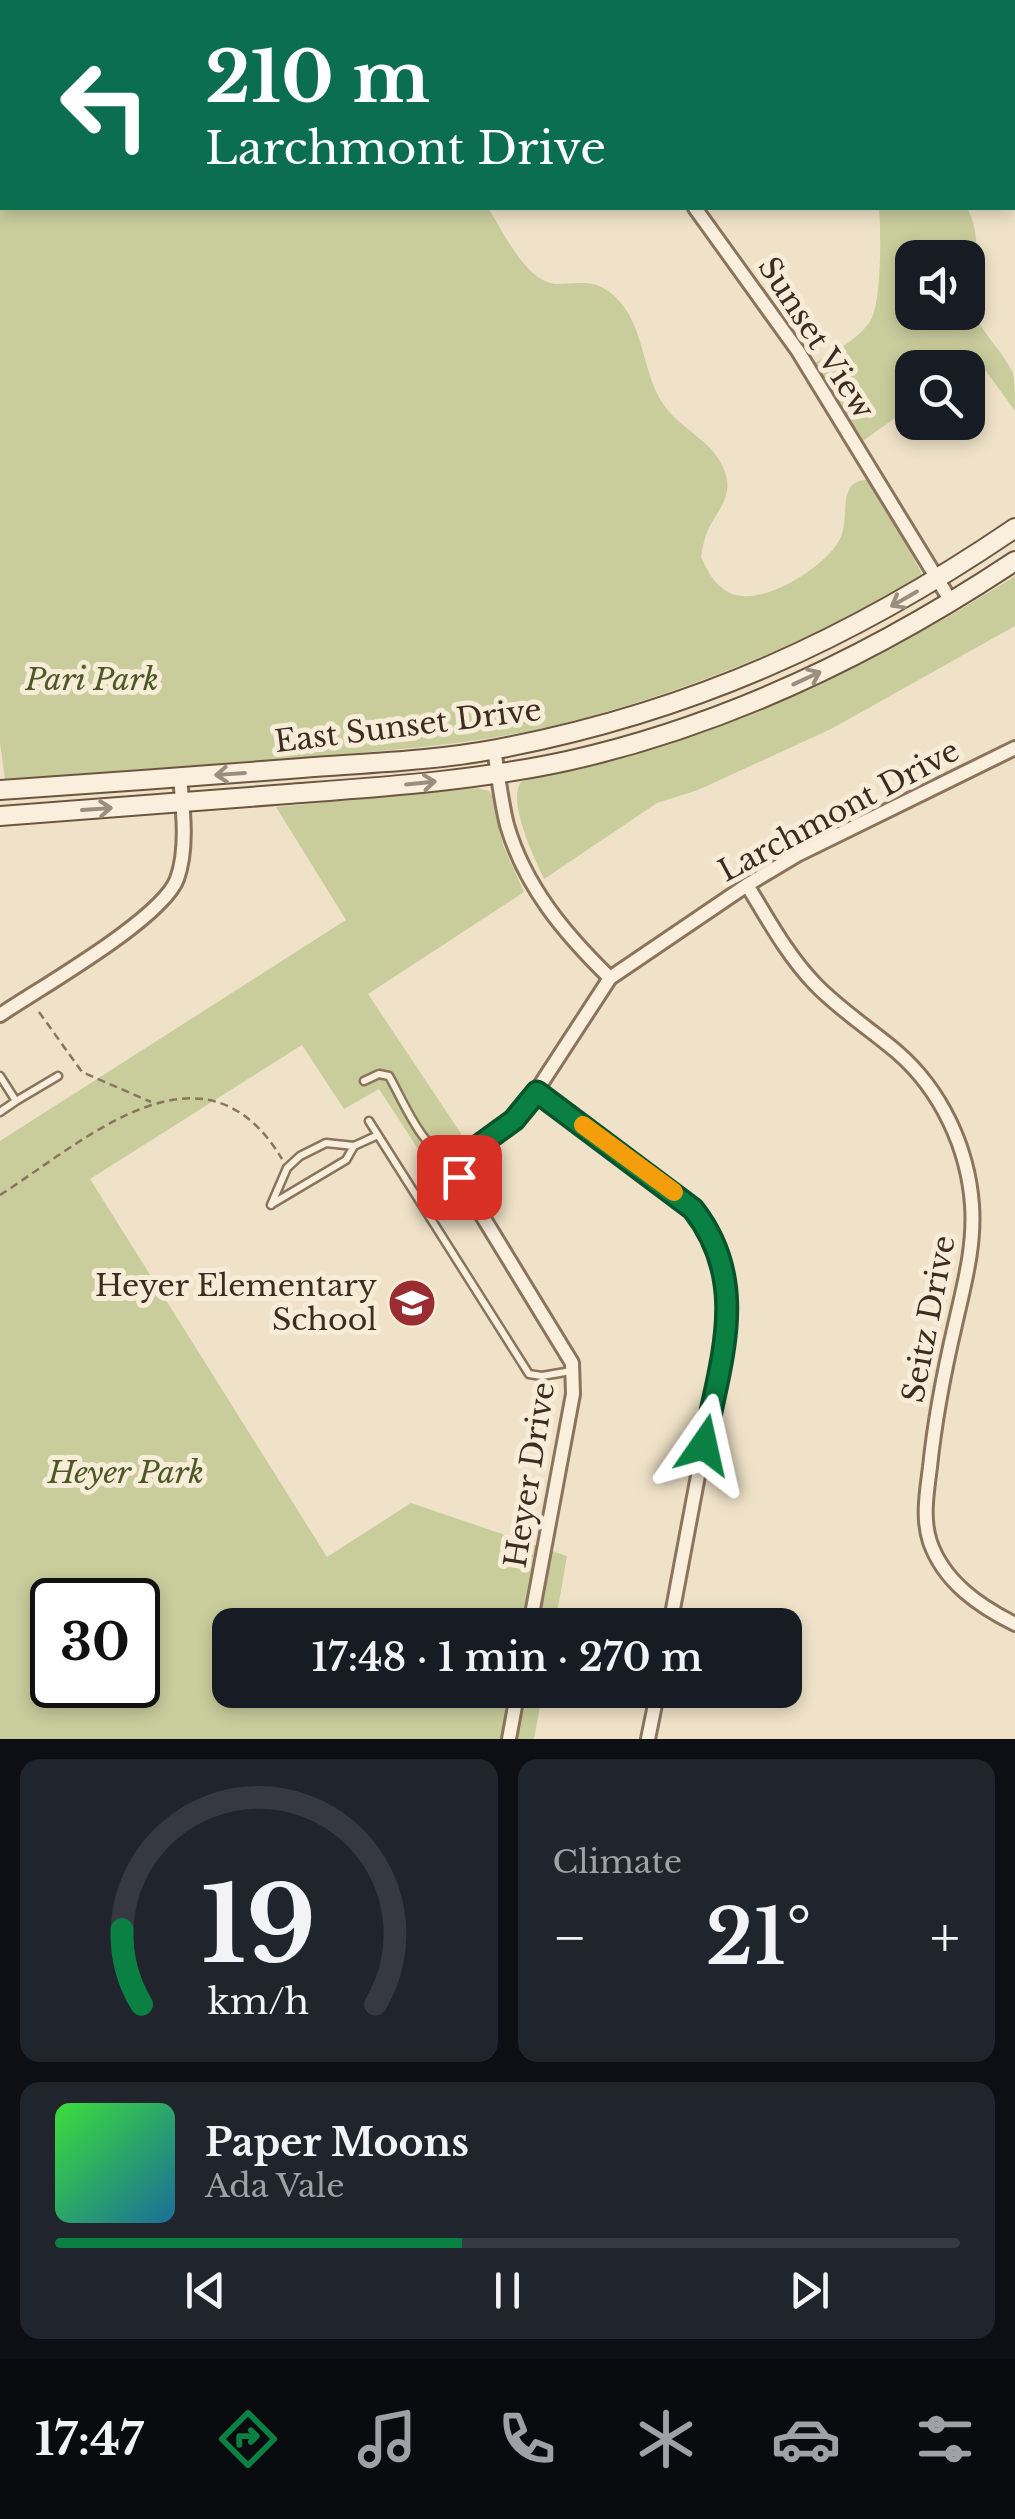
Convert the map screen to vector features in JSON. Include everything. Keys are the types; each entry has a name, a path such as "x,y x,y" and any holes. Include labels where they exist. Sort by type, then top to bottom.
{"main road":[{"name":"East Sunset Drive","path":"0,790 403,761 494,749 576,732 722,686 862,624 938,580 1015,528"},
{"name":"East Sunset Drive","path":"0,816 387,787 498,773 623,746 779,692 952,603 1015,561"}],"street":[{"name":"Sunset View","path":"696,210 798,351 952,603"},
{"name":"Larchmont Drive","path":"459,1170 472,1148 514,1120 537,1092 610,978 746,885 834,834 1015,748"},
{"path":"494,749 507,824 534,887 569,936 610,978"},
{"path":"0,1015 162,903 178,878 182,861 180,778"},
{"name":"Seitz Drive","path":"746,885 796,962 818,987 914,1069 949,1119 960,1146 971,1195 972,1242 933,1435 927,1530 941,1564 954,1582 974,1600 1015,1624"},
{"path":"537,1092 693,1209 706,1225 723,1262 729,1299 727,1321 673,1608"},
{"name":"Heyer Drive","path":"459,1170 568,1354 572,1370 573,1394 533,1608"},
{"path":"509,1739 515,1708"},
{"path":"648,1739 654,1708"}],"lane":[{"path":"364,1081 379,1074 388,1076 425,1138 459,1170 417,1197"},
{"path":"0,1076 16,1101"},
{"path":"0,1112 58,1076"},
{"path":"369,1121 529,1374 542,1376 572,1370"},
{"path":"354,1146 346,1160 271,1205 287,1168 318,1146 333,1142 354,1146 378,1136"}],"path":[{"path":"39,1012 82,1072 152,1103"},
{"path":"0,1196 114,1122 152,1103 188,1096 230,1107 260,1130 287,1168"}],"green space":[{"name":"Pari Park","path":"0,210 489,210 516,254 535,275 556,284 596,285 620,301 635,327 660,399 708,446 723,467 727,493 707,531 701,557 720,587 730,593 755,596 782,587 807,572 839,541 847,495 862,480 873,480 922,574 911,585 869,607 742,664 655,697 532,731 396,750 5,780 0,742"},
{"path":"879,210 968,210 976,240 895,240 895,330 984,330 1013,373 1015,411 985,370 985,350 895,350 895,418 860,443 812,365 857,336 869,323 876,301"},
{"path":"1015,576 1015,626 831,729 698,790 657,803 544,879 519,816 521,782 677,741 765,708 893,648"},
{"name":"Heyer Park","path":"477,788 489,791 503,845 524,892 368,994 466,1141 451,1157 448,1173 433,1172 379,1089 344,1109 302,1045 90,1179 327,1557 411,1503 567,1556 558,1608 212,1608 212,1708 540,1708 534,1739 0,1739 0,1141 346,920 276,807"}],"slow traffic":[{"path":"583,1125 674,1192"}],"place":[{"name":"Heyer Elementary School","path":"412,1303"}],"route":[{"path":"459,1177 463,1157 514,1120 537,1092 693,1209 716,1244 729,1299 704,1445"}]}
